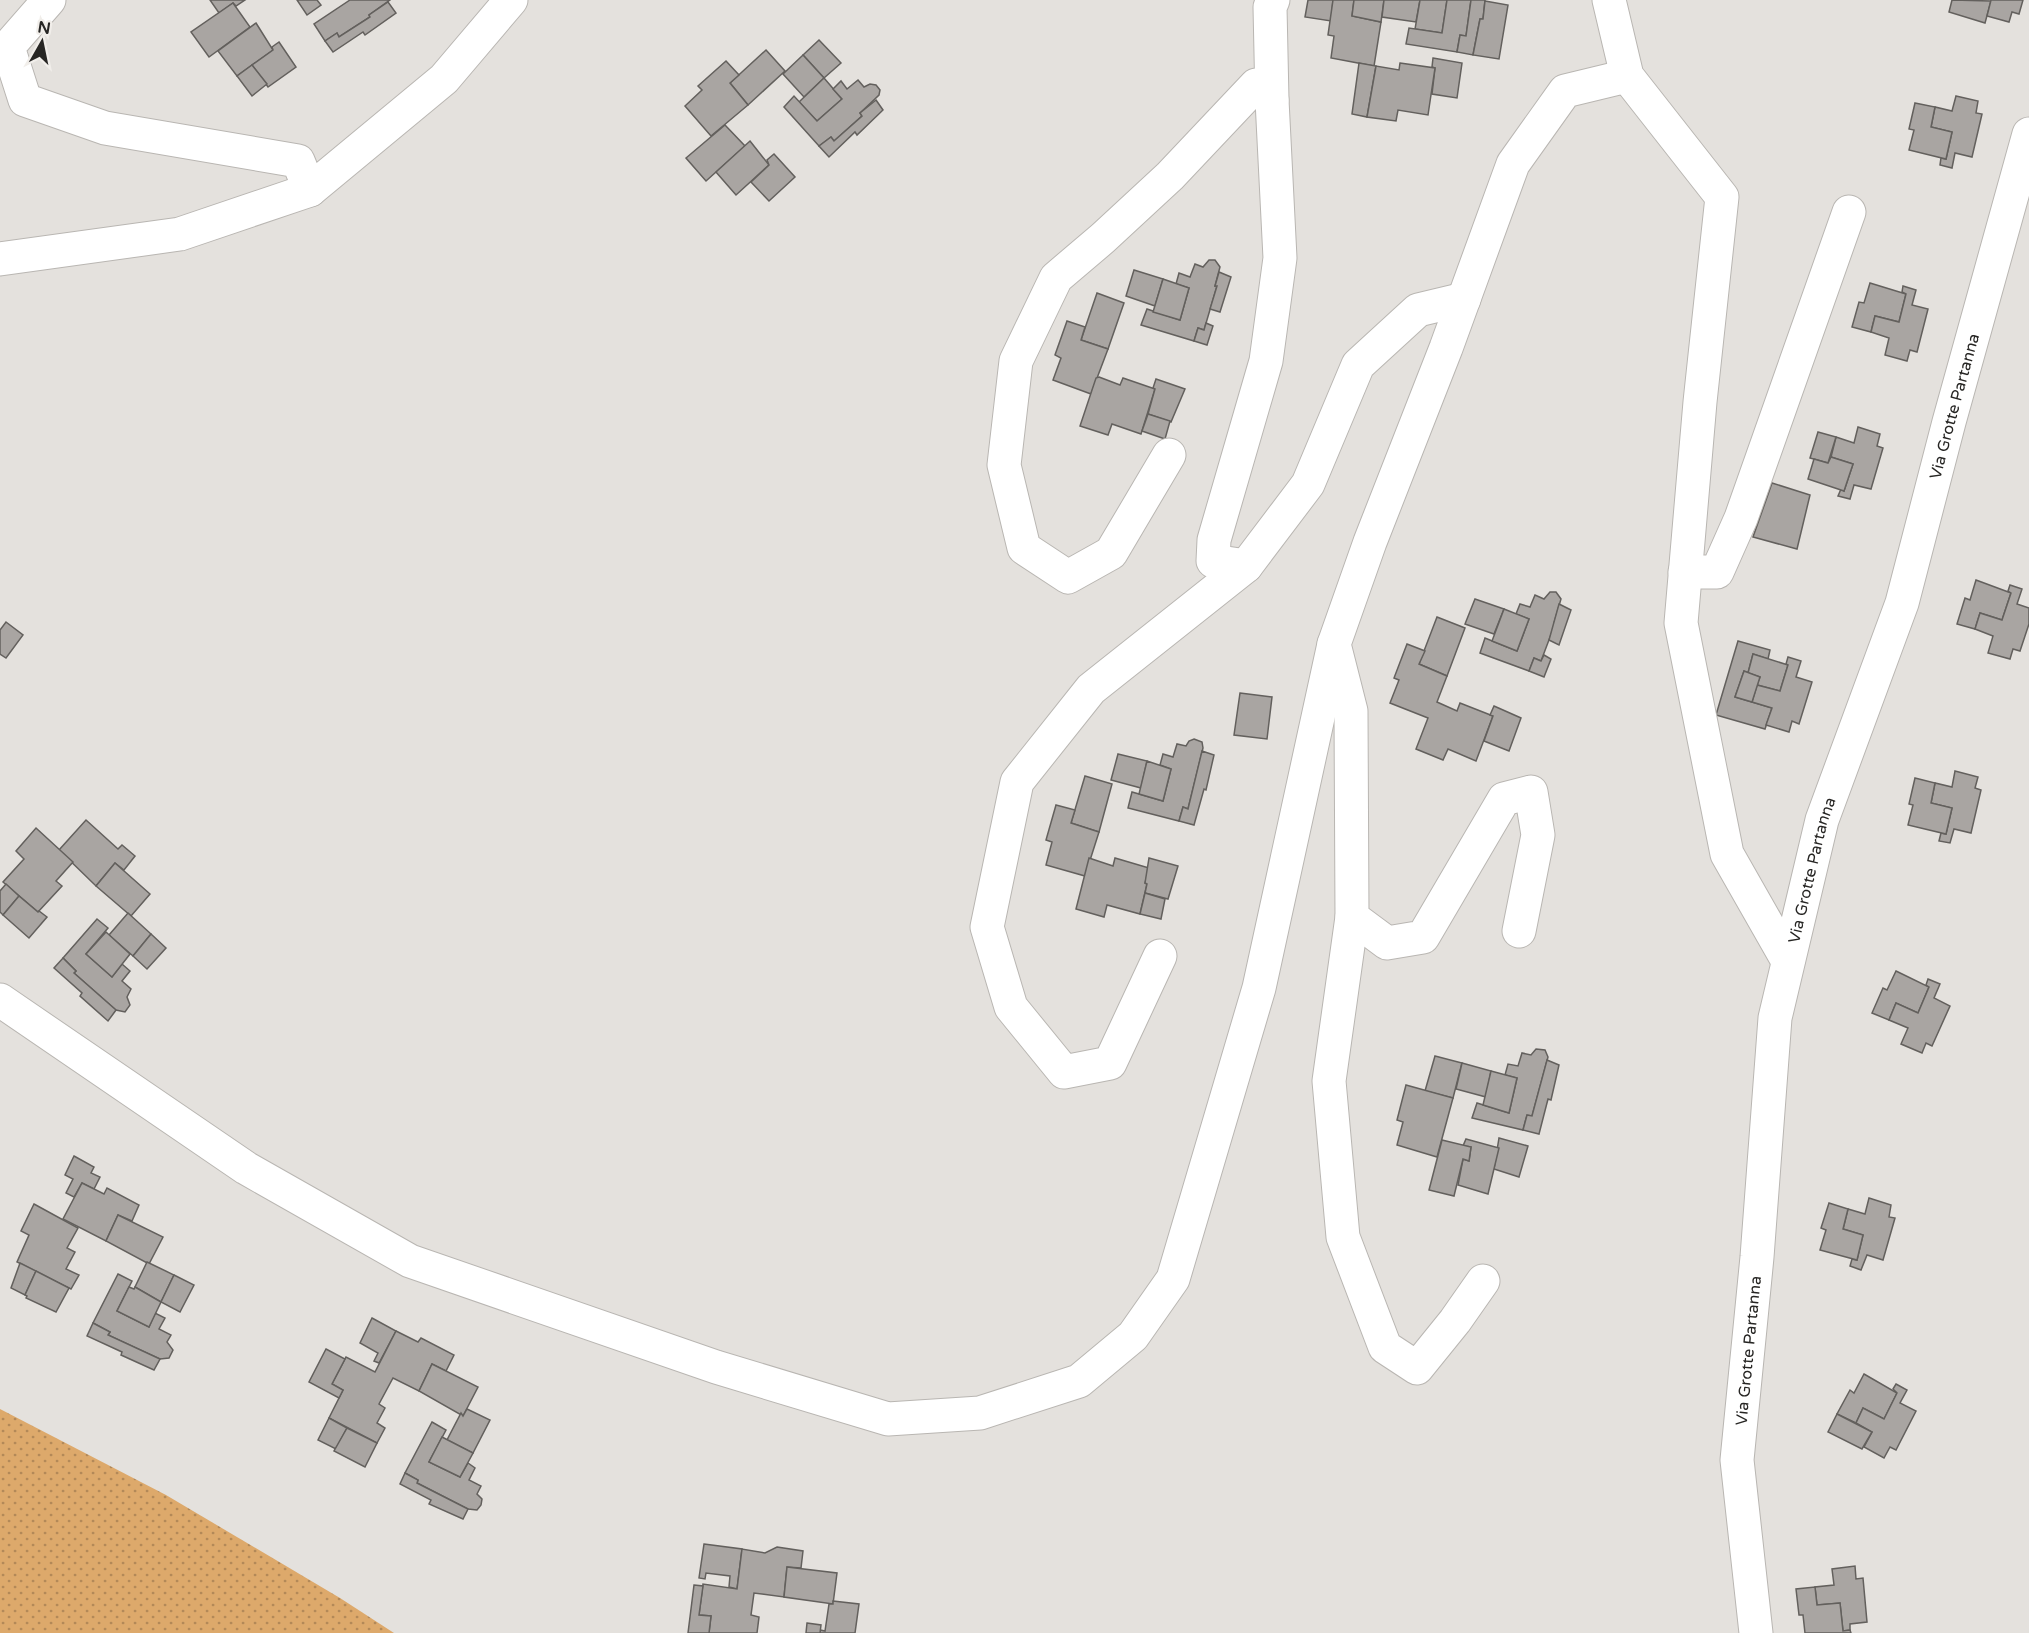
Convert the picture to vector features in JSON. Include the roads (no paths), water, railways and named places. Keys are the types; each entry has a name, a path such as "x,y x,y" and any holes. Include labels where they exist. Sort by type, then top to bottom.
{"street":[{"path":"49,0 8,47 25,100 105,128 298,161 310,190"},
{"path":"0,259 180,234 310,190 444,79 512,0"},
{"path":"1246,566 1213,561 1213,550 1266,361 1280,258 1272,100 1270,7 1273,0"},
{"path":"1609,0 1627,76 1722,197 1700,402 1681,623 1727,854 1788,961"},
{"path":"0,1000 246,1168 410,1261 716,1367 888,1419 980,1413 1079,1381 1133,1336 1173,1279 1259,988 1334,644 1370,542 1464,299 1513,164 1565,91 1627,76"},
{"path":"1169,455 1111,553 1068,577 1024,548 1004,465 1016,361 1056,278 1170,176 1256,85 1272,100"},
{"name":"Via Grotte Partanna","path":"1756,1633 1737,1460 1757,1257 1775,1018 1822,820 1902,603 1949,422 2029,134"},
{"path":"1685,572 1718,572 1740,519 1849,212"},
{"path":"1160,956 1110,1063 1064,1072 1011,1007 987,927 1017,782 1091,689 1246,566 1308,484 1358,365 1418,310 1464,299"},
{"path":"1334,644 1351,711 1352,917 1329,1081 1343,1237 1385,1347 1417,1368 1484,1281"},
{"path":"1352,917 1387,943 1423,937 1504,799 1531,792 1539,835 1519,931"}]}
